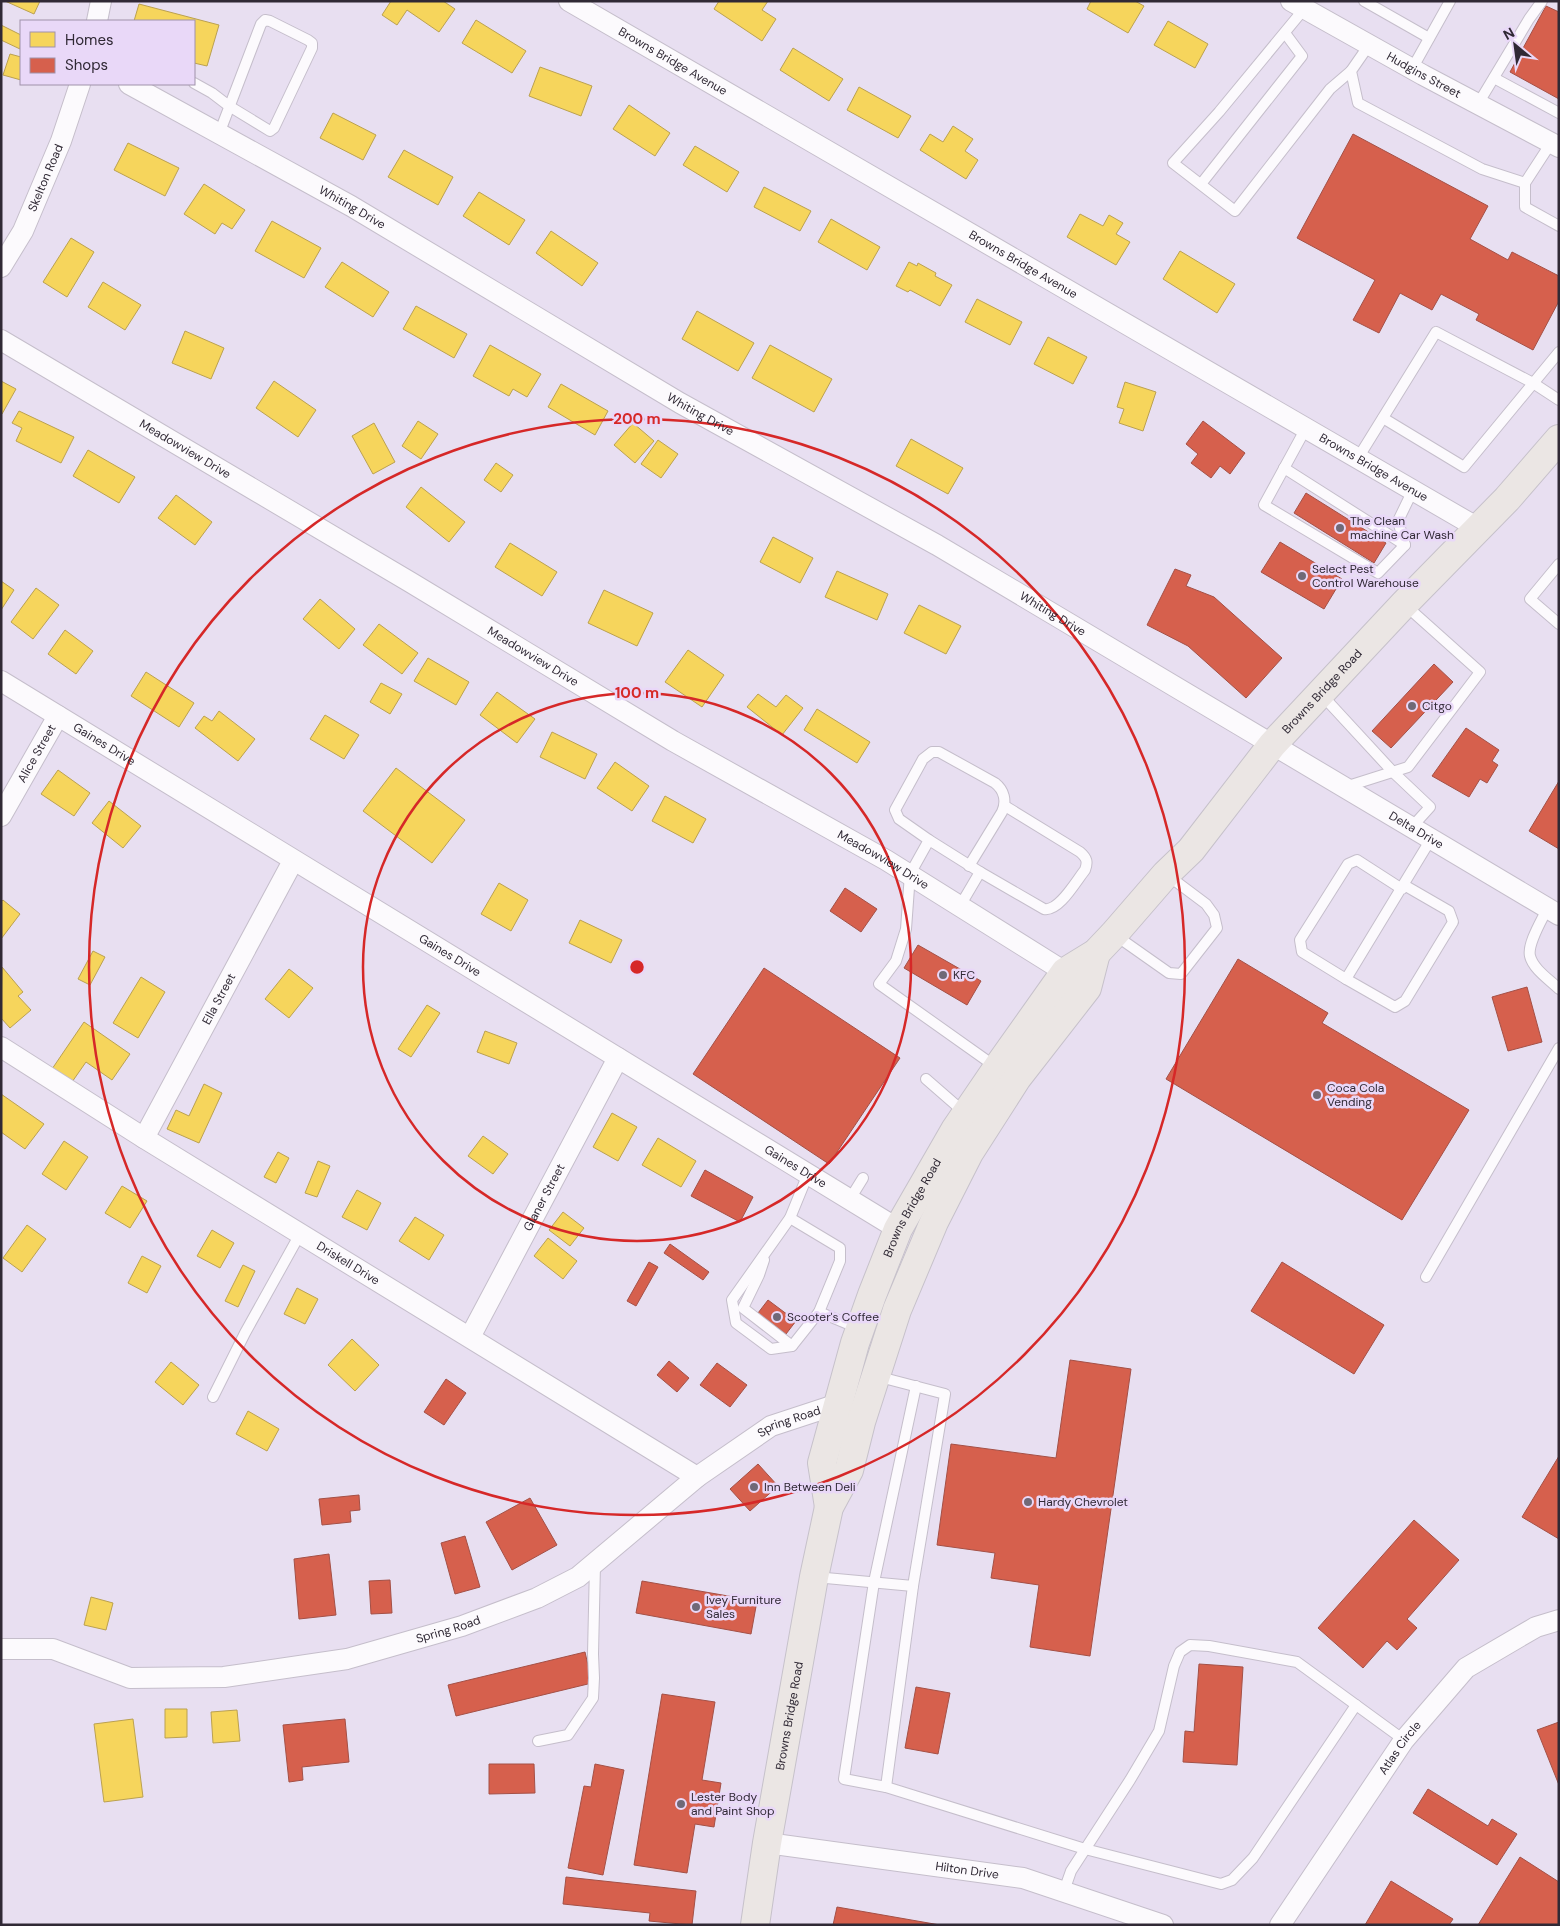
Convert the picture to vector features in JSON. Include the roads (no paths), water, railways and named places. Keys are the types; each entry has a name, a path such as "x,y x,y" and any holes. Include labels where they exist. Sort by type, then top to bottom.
{"main road":[{"name":"Browns Bridge Road","path":"829,1508 822,1462 860,1329 898,1228 966,1114 997,1068 1065,972 1105,944 1166,874 1191,850 1272,745 1404,604 1506,499 1559,439"},
{"name":"Browns Bridge Road","path":"755,1925 767,1843 814,1577 829,1508 849,1470 861,1422 896,1310 934,1222 969,1153 1017,1078 1087,988 1105,944"}],"street":[{"path":"97,20 101,1"},
{"name":"Browns Bridge Avenue","path":"569,1 1478,528"},
{"name":"Hudgins Street","path":"1297,5 1555,145"},
{"name":"Skelton Road","path":"1,267 23,231 61,140 80,85"},
{"name":"Whiting Drive","path":"132,85 351,206 680,403 937,545 1272,745"},
{"name":"Meadowview Drive","path":"1,340 410,582 673,741 910,874 1065,972"},
{"name":"Gaines Drive","path":"1,681 293,861 898,1228"},
{"name":"Alice Street","path":"1,816 58,716"},
{"name":"Delta Drive","path":"1272,745 1553,912"},
{"name":"Ella Street","path":"144,1138 293,861"},
{"name":"Driskell Drive","path":"1,1047 144,1138 697,1477"},
{"name":"Glaner Street","path":"470,1338 618,1058"},
{"name":"Spring Road","path":"1,1649 53,1649 130,1678 224,1677 347,1659 462,1626 537,1598 578,1577 697,1477 771,1426 838,1404"},
{"name":"Atlas Circle","path":"1282,1922 1404,1740 1466,1668 1536,1627 1557,1625"},
{"name":"Hilton Drive","path":"767,1843 1023,1878 1163,1925"}],"lane":[{"path":"1364,1 1429,38"},
{"path":"1412,69 1450,1"},
{"path":"1478,104 1529,19 1542,1"},
{"path":"1297,5 1285,33 1174,163 1236,211 1330,89 1351,70 1369,45"},
{"path":"195,84 212,93 229,106 265,129 270,130 274,128 312,48 312,44 300,36 265,20 261,24 229,106 219,134"},
{"path":"1202,184 1302,56 1285,33"},
{"path":"1351,70 1358,103 1482,168 1525,183"},
{"path":"1494,78 1559,113"},
{"path":"1555,145 1525,183 1525,207 1559,226"},
{"path":"1358,458 1436,332 1533,383 1559,400"},
{"path":"1383,418 1464,467 1559,352"},
{"path":"1306,428 1264,505 1378,573 1405,545"},
{"path":"1284,468 1405,545"},
{"path":"1405,545 1398,521 1413,490"},
{"path":"1559,564 1530,598 1559,624"},
{"path":"1344,788 1408,767 1480,672 1404,604"},
{"path":"1321,693 1393,772 1430,807 1411,828"},
{"path":"969,866 1005,806 1003,793 995,783 946,755 932,752 923,759 895,810 899,819 969,866 1044,909 1049,910 1057,906 1085,870 1087,860 1080,852 1005,806"},
{"path":"1346,979 1431,839"},
{"path":"929,840 910,874 906,929 896,961 879,984 997,1068"},
{"path":"1356,860 1449,911 1452,922 1406,1001 1396,1007 1346,979 1302,952 1300,940 1348,864 1356,860"},
{"path":"960,906 980,872"},
{"path":"1105,944 1169,973 1181,974 1216,928 1214,915 1206,904 1166,874"},
{"path":"1553,912 1533,939 1530,956 1536,967 1559,989"},
{"path":"1426,1278 1559,1048"},
{"path":"926,1079 966,1114"},
{"path":"790,1218 840,1248 840,1261 819,1312 792,1346 770,1349 736,1323 732,1300 790,1218 808,1174"},
{"path":"850,1199 863,1178"},
{"path":"213,1397 245,1333 300,1234"},
{"path":"768,1250 743,1308 792,1346"},
{"path":"819,1312 860,1329"},
{"path":"875,1376 945,1394 913,1586 886,1787"},
{"path":"916,1386 874,1582 844,1779 886,1787 1085,1849 1221,1884 1232,1880 1253,1858 1356,1705"},
{"path":"538,1741 568,1735 592,1698 594,1678 595,1563"},
{"path":"814,1577 913,1586"},
{"path":"1064,1891 1071,1871 1159,1731 1174,1666 1180,1652 1190,1645 1209,1646 1297,1662 1404,1740"}],"place":[{"name":"The Clean machine Car Wash","path":"1340,528"},
{"name":"Select Pest Control Warehouse","path":"1302,576"},
{"name":"Citgo","path":"1412,706"},
{"name":"KFC","path":"943,975"},
{"name":"Coca Cola Vending","path":"1317,1095"},
{"name":"Scooter's Coffee","path":"777,1317"},
{"name":"Inn Between Deli","path":"754,1487"},
{"name":"Hardy Chevrolet","path":"1028,1502"},
{"name":"Ivey Furniture Sales","path":"696,1607"},
{"name":"Lester Body and Paint Shop","path":"681,1804"}]}
